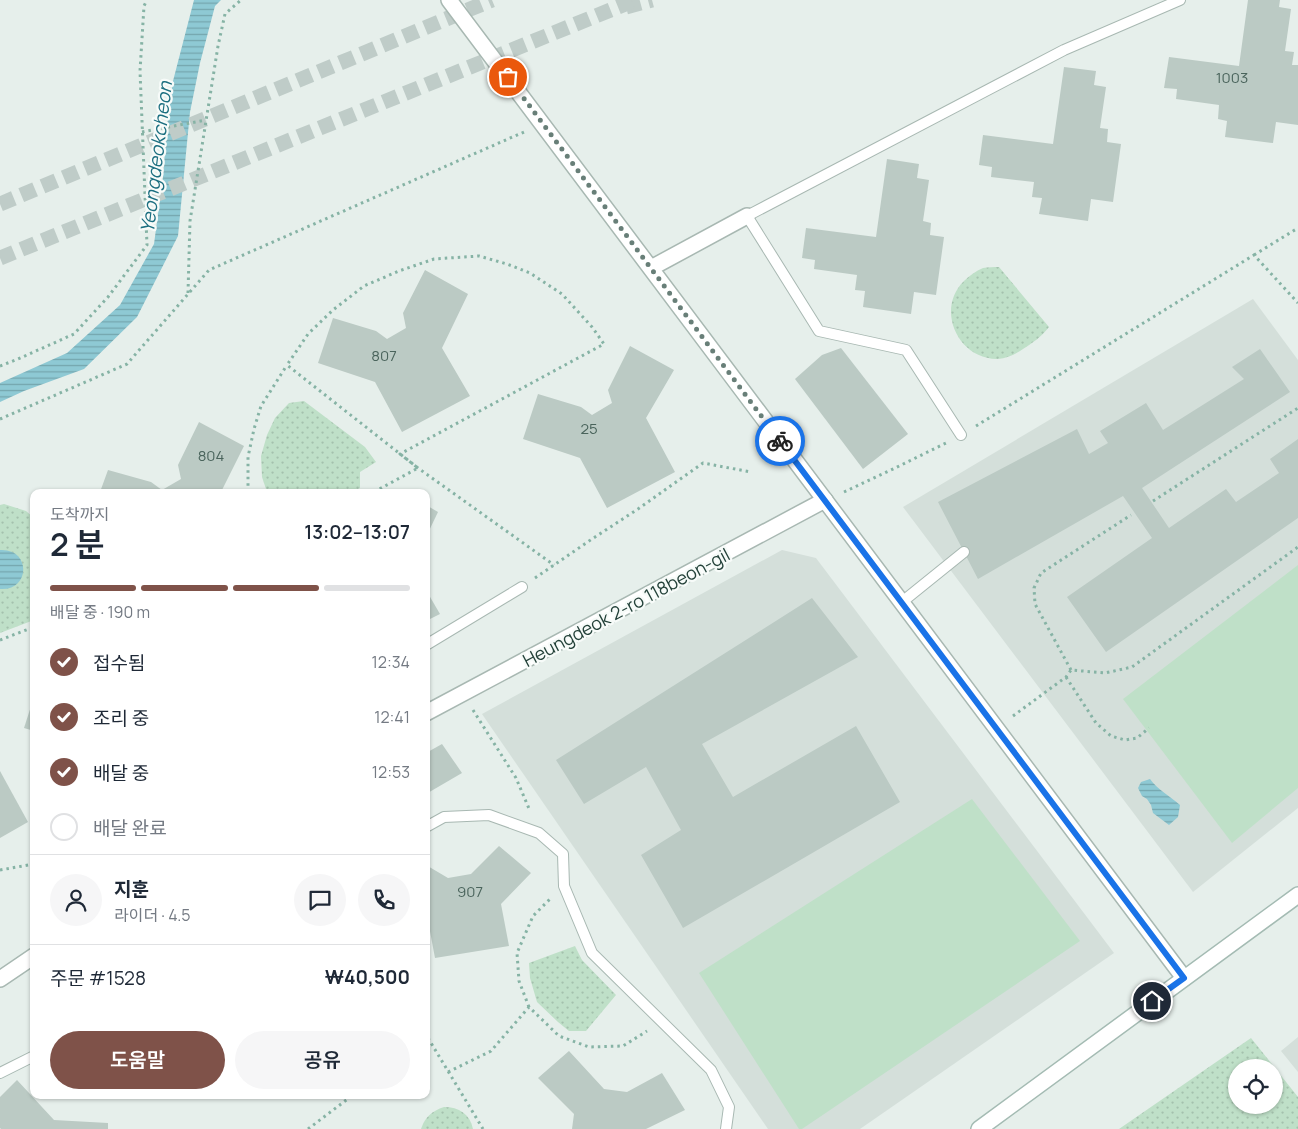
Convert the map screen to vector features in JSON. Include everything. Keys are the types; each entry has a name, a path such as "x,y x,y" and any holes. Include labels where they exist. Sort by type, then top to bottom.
{"street":[{"path":"449,0 1184,978"},
{"path":"651,268 747,216"},
{"name":"Heungdeok 2-ro 118beon-gil","path":"430,712 825,500"},
{"path":"978,1129 1298,895"},
{"path":"0,979 30,959"}],"lane":[{"path":"961,435 906,350 819,331 747,216 1064,50 1180,0"},
{"path":"902,602 964,552"},
{"path":"430,643 522,587"},
{"path":"430,825 444,817 489,815 539,832 563,854 564,886 592,953 711,1070 729,1107 726,1129"},
{"path":"0,1073 30,1058"}],"path":[{"path":"0,366 74,334 108,297 147,245 140,71 144,6 147,0"},
{"path":"188,294 190,221 218,46 226,14 241,0"},
{"path":"142,132 206,120"},
{"path":"0,419 127,364 209,270 542,124"},
{"path":"825,500 961,435 1298,228"},
{"path":"1254,255 1298,303"},
{"path":"248,489 248,457 261,406 308,334 333,310 364,286 399,271 434,259 479,256 507,264 530,273 562,294 592,327 604,344 400,454"},
{"path":"287,365 418,468 554,565"},
{"path":"1153,501 1298,408"},
{"path":"522,587 703,463 751,472"},
{"path":"380,489 418,468"},
{"path":"1070,670 1035,604 1034,588 1041,573 1132,515"},
{"path":"1070,670 1105,674 1132,667 1298,547"},
{"path":"0,640 30,629"},
{"path":"996,728 1066,678 1070,670"},
{"path":"1066,678 1096,722 1111,736 1126,740 1137,738 1149,728"},
{"path":"462,694 516,778 539,832"},
{"path":"0,870 30,865"},
{"path":"564,886 533,916 517,953 519,981 529,1007 559,1036 589,1047 623,1046 662,1022"},
{"path":"448,1072 491,1050 529,1007"},
{"path":"430,1042 483,1129"},
{"path":"308,1129 348,1099"}],"shaded area":[{"path":"1253,299 1298,360 1298,808 1193,892 903,507"},
{"path":"782,550 816,558 1114,953 860,1129 768,1129 482,714"},
{"path":"1298,1037 1298,1072 1281,1051"}],"green space":[{"path":"999,267 1049,327 1037,339 1020,351 1008,357 998,359 984,357 972,351 962,342 955,331 951,318 951,305 955,292 968,277 983,268"},
{"path":"304,401 365,447 376,462 360,472 360,488 266,489 262,477 261,456 267,435 275,418 289,403"},
{"path":"4,504 26,511 30,514 30,622 0,633 0,505"},
{"path":"1298,565 1298,788 1232,843 1123,699"},
{"path":"972,799 1080,941 802,1129 799,1129 699,973"},
{"path":"575,946 582,960 616,995 586,1031 569,1031 558,1022 537,1002 530,978 529,963"},
{"path":"1251,1038 1268,1059 1228,1059 1228,1114 1283,1114 1283,1078 1298,1097 1298,1129 1119,1129"},
{"path":"444,1107 454,1108 463,1112 472,1124 473,1129 421,1129 430,1115"}],"water":[{"path":"194,0 221,0 215,6 200,63 190,112 178,236 137,317 84,369 0,402 0,383 67,353 120,305 154,244 173,81"},
{"path":"0,550 10,551 22,562 22,577 10,588 0,589"},
{"path":"1150,779 1160,790 1180,805 1178,817 1169,825 1153,813 1151,805 1142,796 1138,788 1141,782"}],"building":[{"path":"1248,0 1280,0 1279,7 1291,9 1285,51 1294,52 1292,65 1298,65 1298,125 1276,122 1273,143 1225,137 1227,121 1218,119 1219,105 1176,99 1177,89 1164,88 1169,57 1239,66"},
{"path":"1064,67 1096,71 1094,85 1106,87 1100,128 1108,129 1107,142 1121,144 1113,202 1091,199 1088,221 1039,214 1042,198 1032,197 1034,182 991,177 992,167 979,165 983,135 1053,144"},
{"path":"887,159 919,164 917,178 929,180 923,221 931,223 930,235 944,237 936,295 914,292 911,314 863,307 865,291 855,290 857,275 814,269 815,260 802,258 806,228 876,237"},
{"path":"425,270 468,294 442,348 470,396 402,432 375,382 318,363 333,318 376,331 387,339 406,328 403,313"},
{"path":"630,346 674,370 646,418 675,472 607,508 580,458 523,439 538,394 581,407 592,415 612,403 608,390"},
{"path":"841,348 908,434 863,469 795,379 822,355"},
{"path":"1260,349 1290,392 1142,488 1169,528 1226,489 1236,502 1279,473 1270,459 1298,439 1298,518 1106,652 1067,597 1152,538 1123,496 978,579 938,502 1077,429 1089,454 1108,443 1100,431 1146,403 1163,430 1244,379 1232,367"},
{"path":"199,422 244,446 222,489 164,489 181,479 178,465"},
{"path":"108,470 151,482 161,489 101,489"},
{"path":"430,507 438,512 430,529"},
{"path":"430,597 440,614 430,619"},
{"path":"812,598 858,657 702,744 733,797 856,726 900,802 683,928 641,855 681,830 646,767 584,804 556,760"},
{"path":"30,709 30,730 24,728"},
{"path":"442,744 462,773 430,792 430,751"},
{"path":"0,771 28,822 0,838"},
{"path":"499,846 531,873 501,904 509,946 435,958 430,931 430,867 448,878 471,874"},
{"path":"569,1051 604,1089 627,1092 662,1073 685,1110 646,1129 572,1129 574,1114 538,1078"},
{"path":"17,1080 30,1094 30,1099 35,1099 54,1120 108,1123 108,1129 1,1129 0,1097"}],"tunnel":[{"path":"0,204 492,0"},
{"path":"0,258 635,0"},
{"path":"626,7 652,0"}],"way so far":[{"path":"508,77 780,441"}],"route":[{"path":"780,441 1184,978 1152,1001"}],"water label":[{"name":"Yeongdeokcheon","path":"156,157"}]}
